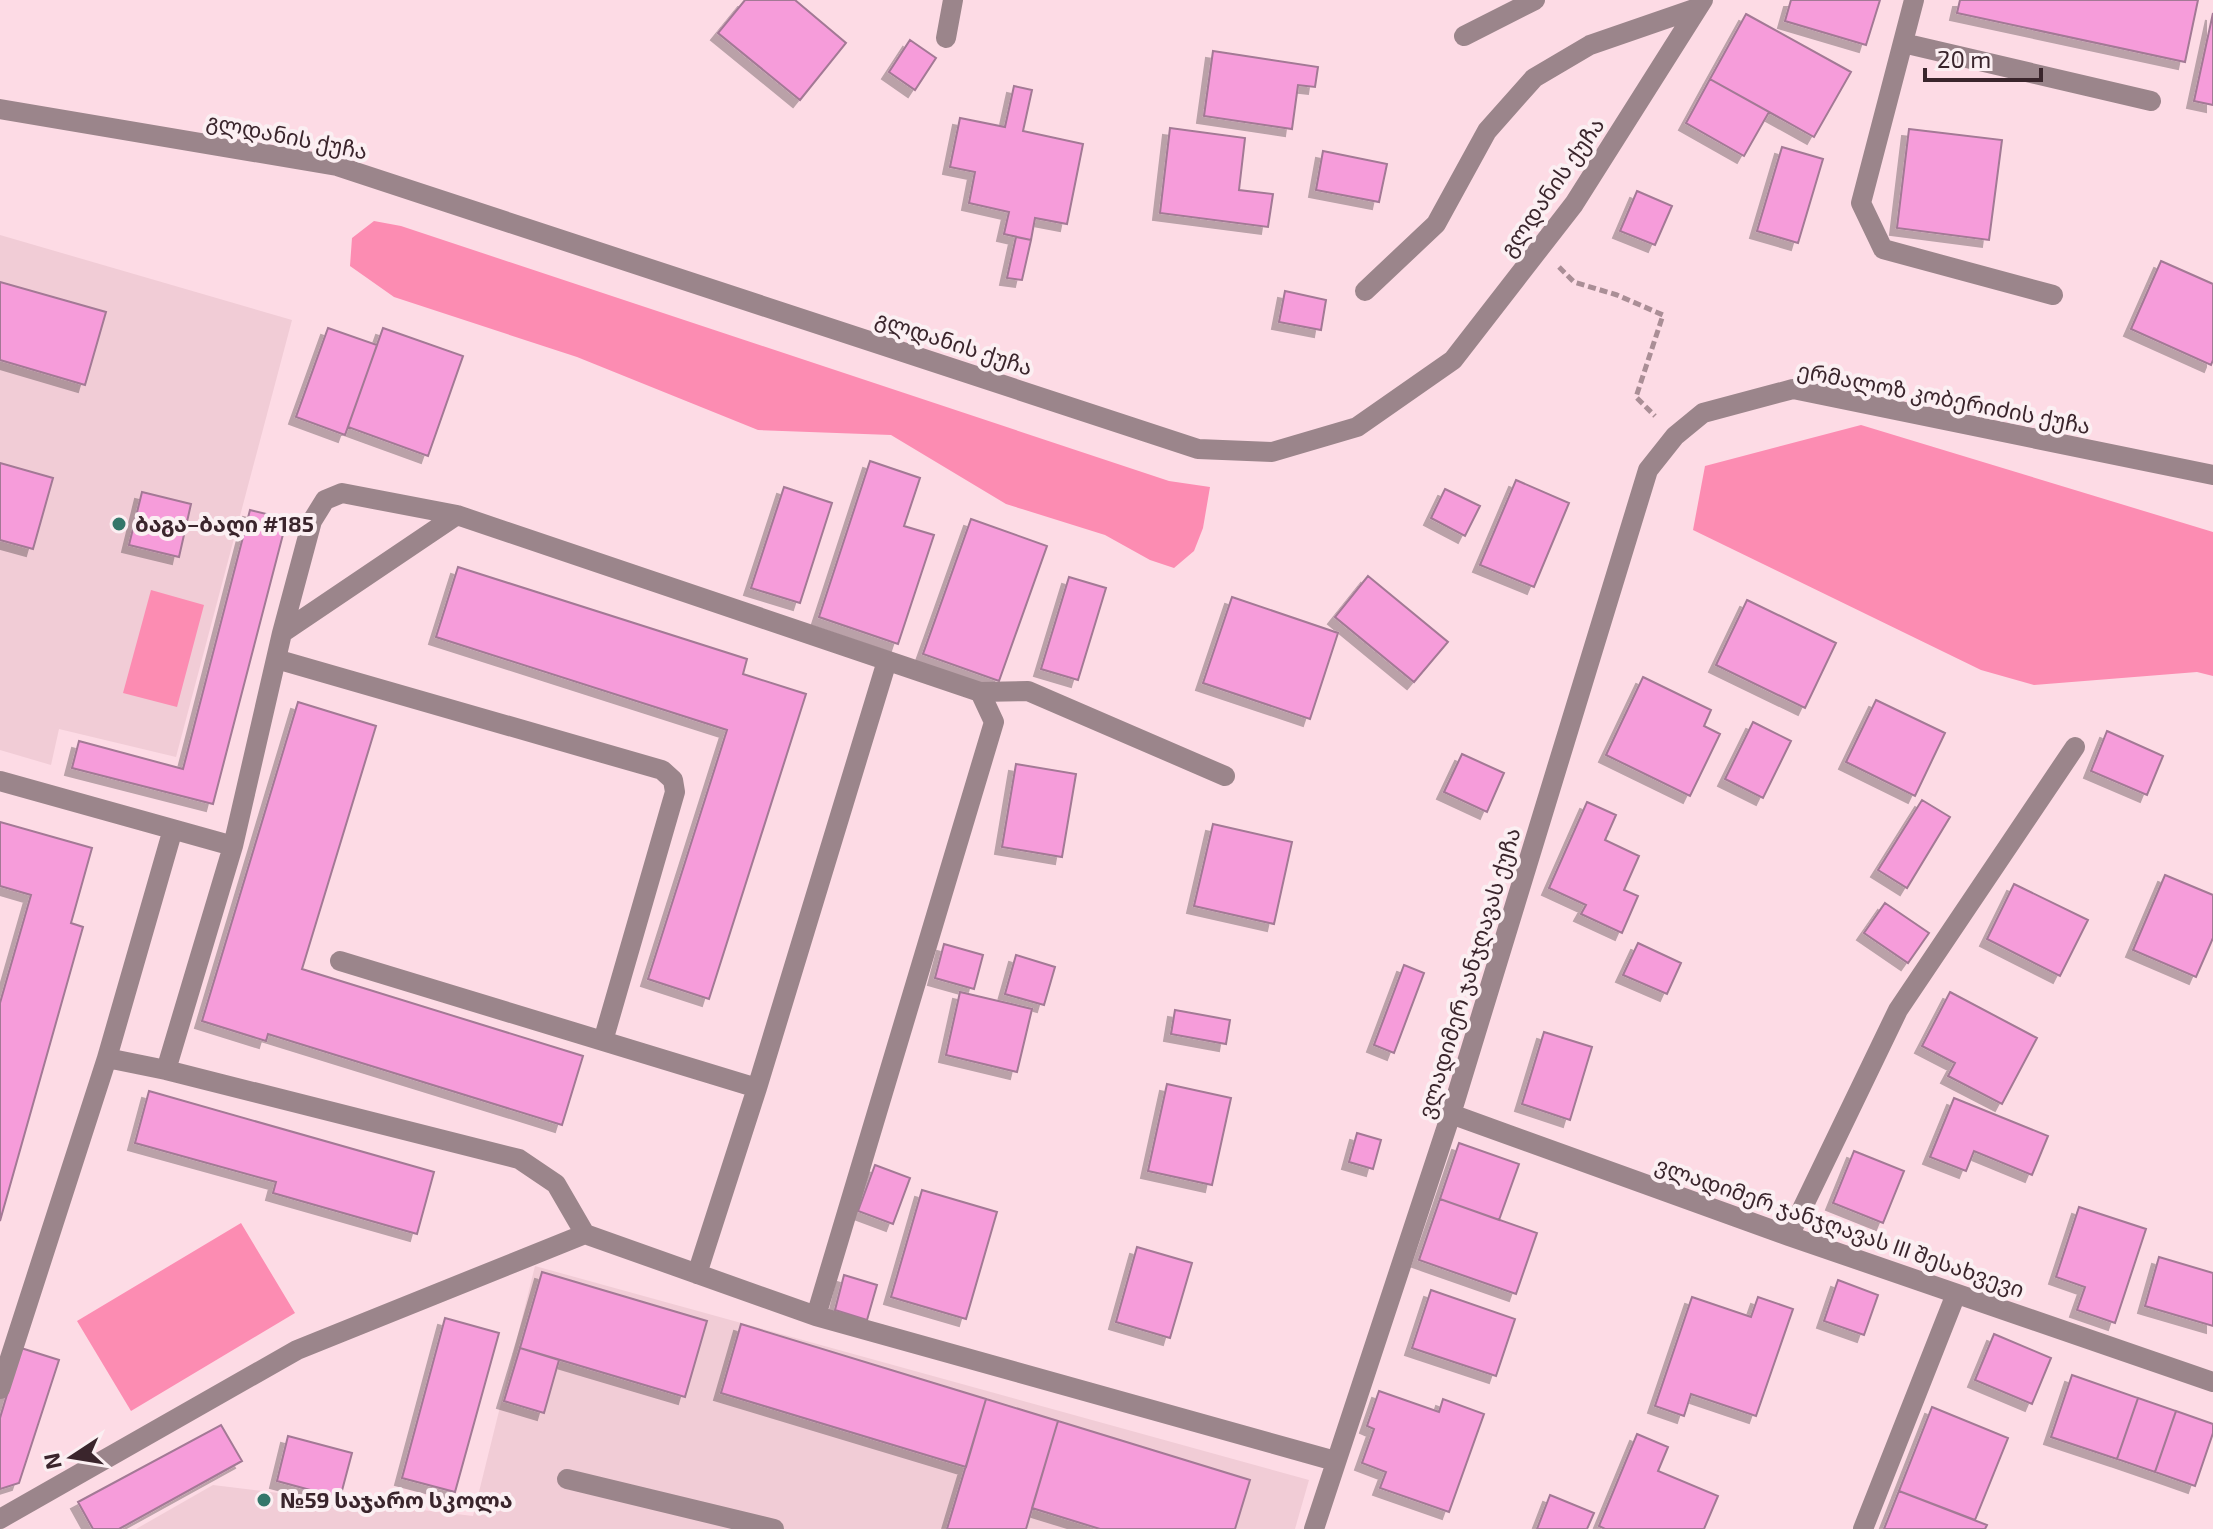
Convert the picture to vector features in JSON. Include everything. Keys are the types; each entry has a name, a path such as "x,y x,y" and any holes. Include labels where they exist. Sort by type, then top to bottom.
{"street":[{"path":"946,38 953,0"},
{"path":"1464,36 1535,0"},
{"path":"1914,0 1861,203 1883,249 2053,295"},
{"path":"1365,291 1436,224 1487,131 1534,78 1590,45 1700,4"},
{"name":"გლდანის ქუჩა","path":"0,109 337,166 1198,449 1272,452 1357,427 1453,360 1574,204 1700,4"},
{"path":"1903,43 2151,101"},
{"name":"ერმალოზ კობერიძის ქუჩა","path":"1675,436 1703,413 1793,389 2213,475"},
{"name":"ვლადიმერ ჯანჯღავას ქუჩა","path":"1319,1527 1335,1461 1451,1114 1648,470 1675,436"},
{"path":"166,1070 233,846 282,633 312,521 325,500 342,493 457,515 980,692 1028,691 1225,776"},
{"path":"282,633 457,515"},
{"path":"276,659 662,770 673,780 675,792 603,1041"},
{"path":"697,1274 887,661"},
{"path":"816,1316 994,722 980,692"},
{"path":"1789,1236 1898,1010 2075,747"},
{"path":"0,781 233,846"},
{"path":"0,1389 107,1058 173,829"},
{"path":"340,961 757,1088"},
{"path":"107,1058 519,1159 556,1184 585,1234 816,1316 1335,1461"},
{"name":"ვლადიმერ ჯანჯღავას III შესახვევი","path":"1451,1114 1789,1236 2213,1382"},
{"path":"0,1519 297,1350 585,1234"},
{"path":"1863,1529 1956,1294"},
{"path":"567,1479 774,1529"}],"path":[{"path":"1541,248 1574,282 1617,295 1663,315 1636,397 1675,436"}],"shaded area":[{"path":"374,221 401,226 1169,481 1210,487 1203,528 1194,551 1174,568 1150,560 1105,535 1006,504 891,435 758,430 577,357 394,297 350,266 352,238"},
{"name":"ბაგა–ბაღი #185","path":"0,235 292,320 176,757 59,729 51,765 0,750"},
{"path":"1861,425 2213,532 2213,676 2197,672 2034,685 1981,670 1693,530 1705,466"},
{"path":"151,590 204,605 177,707 123,693"},
{"path":"241,1223 295,1313 131,1411 77,1321"},
{"path":"535,1266 1309,1480 1295,1529 136,1529 213,1485 473,1516"}],"building":[{"path":"745,0 795,0 846,43 800,100 718,33"},
{"path":"1791,0 1880,0 1866,45 1785,21"},
{"path":"1960,0 2198,0 2185,62 1957,13"},
{"path":"2213,13 2213,105 2194,101"},
{"path":"1746,14 1851,72 1814,137 1710,79"},
{"path":"910,40 936,58 915,90 889,72"},
{"path":"1213,51 1318,67 1315,87 1298,85 1292,129 1204,116"},
{"path":"1710,79 1769,112 1744,156 1686,123"},
{"path":"1014,86 1032,90 1023,131 1083,144 1067,224 1035,218 1031,240 1004,234 1009,212 969,203 975,172 950,167 960,118 1005,127"},
{"path":"1170,128 1245,138 1239,190 1273,194 1268,227 1160,213"},
{"path":"1909,129 2002,140 1989,240 1897,228"},
{"path":"1782,147 1823,159 1798,243 1757,231"},
{"path":"1323,151 1387,164 1379,202 1316,190"},
{"path":"1637,191 1672,206 1655,245 1620,231"},
{"path":"1016,237 1031,240 1022,280 1007,278"},
{"path":"2161,261 2213,284 2211,365 2131,329"},
{"path":"0,282 106,312 85,385 0,360"},
{"path":"1285,291 1326,300 1321,330 1279,322"},
{"path":"328,328 377,345 345,435 296,417"},
{"path":"383,328 463,356 428,456 348,427"},
{"path":"870,461 920,478 904,526 934,535 898,644 819,617"},
{"path":"0,463 53,478 33,549 0,540"},
{"path":"1516,480 1569,503 1534,587 1480,565"},
{"path":"784,487 832,503 800,603 751,588"},
{"path":"1445,489 1480,506 1465,536 1431,518"},
{"path":"142,492 191,504 179,557 129,545"},
{"path":"250,510 287,519 213,804 72,768 79,741 183,769"},
{"path":"971,519 1047,546 999,681 923,654"},
{"path":"458,567 747,659 743,674 806,694 709,999 648,979 727,730 436,637"},
{"path":"1368,576 1448,642 1414,682 1335,617"},
{"path":"1069,577 1106,588 1078,680 1041,669"},
{"path":"1232,597 1338,633 1310,719 1203,683"},
{"path":"1747,600 1836,643 1805,708 1716,665"},
{"path":"1643,677 1711,710 1704,726 1720,734 1690,796 1606,755"},
{"path":"1876,700 1945,733 1915,796 1846,762"},
{"path":"298,702 376,726 302,969 583,1056 562,1125 268,1034 266,1041 202,1021"},
{"path":"1753,722 1791,741 1763,798 1725,779"},
{"path":"2107,731 2163,756 2147,795 2091,771"},
{"path":"1462,754 1504,773 1487,812 1444,792"},
{"path":"1016,764 1076,774 1062,857 1002,847"},
{"path":"1922,800 1950,817 1907,888 1878,870"},
{"path":"1587,802 1616,815 1605,840 1639,856 1624,890 1638,896 1622,933 1581,914 1586,905 1549,888"},
{"path":"0,822 92,848 71,923 83,927 0,1221 0,1003 31,895 0,886"},
{"path":"1213,824 1292,842 1274,924 1194,906"},
{"path":"2165,875 2213,895 2213,938 2196,977 2133,950"},
{"path":"2014,884 2088,920 2060,976 1987,939"},
{"path":"1885,903 1929,933 1908,963 1864,933"},
{"path":"1638,943 1681,963 1667,994 1623,975"},
{"path":"944,944 983,955 974,989 935,978"},
{"path":"1016,955 1055,967 1044,1005 1005,994"},
{"path":"1404,965 1424,973 1394,1053 1374,1045"},
{"path":"960,992 1032,1009 1017,1072 946,1055"},
{"path":"1950,992 2037,1038 2002,1104 1948,1076 1955,1063 1922,1046"},
{"path":"1175,1010 1230,1020 1226,1044 1171,1034"},
{"path":"1544,1032 1592,1047 1570,1120 1522,1104"},
{"path":"1167,1084 1231,1098 1212,1185 1148,1171"},
{"path":"149,1091 434,1172 417,1234 273,1193 276,1182 135,1143"},
{"path":"1954,1098 2048,1136 2032,1175 1974,1151 1966,1171 1930,1157"},
{"path":"1357,1133 1381,1140 1373,1169 1349,1162"},
{"path":"1459,1143 1519,1164 1499,1220 1440,1199"},
{"path":"1854,1151 1904,1171 1883,1223 1833,1203"},
{"path":"875,1165 910,1178 893,1224 858,1211"},
{"path":"922,1190 997,1212 966,1319 891,1297"},
{"path":"1440,1199 1537,1233 1516,1294 1419,1260"},
{"path":"2079,1207 2146,1229 2115,1323 2077,1310 2085,1287 2056,1277"},
{"path":"1137,1247 1192,1263 1170,1338 1116,1322"},
{"path":"2159,1257 2213,1273 2213,1326 2145,1306"},
{"path":"542,1272 707,1321 685,1397 520,1348"},
{"path":"844,1275 877,1285 867,1320 835,1310"},
{"path":"1838,1280 1878,1295 1864,1335 1824,1321"},
{"path":"1431,1290 1515,1319 1496,1376 1412,1348"},
{"path":"1692,1297 1751,1317 1758,1297 1793,1309 1756,1416 1691,1394 1684,1416 1655,1406"},
{"path":"445,1318 499,1333 455,1492 402,1478"},
{"path":"741,1324 986,1399 966,1467 721,1393"},
{"path":"1994,1334 2051,1358 2032,1404 1975,1380"},
{"path":"21,1348 59,1360 19,1483 0,1489 0,1418"},
{"path":"520,1348 559,1360 544,1413 504,1401"},
{"path":"2072,1375 2138,1398 2117,1459 2051,1437"},
{"path":"1379,1391 1439,1412 1443,1399 1484,1414 1449,1512 1380,1488 1386,1472 1362,1463 1374,1429 1367,1426"},
{"path":"2138,1398 2176,1411 2155,1472 2117,1459"},
{"path":"986,1399 1058,1421 1026,1529 947,1529"},
{"path":"1932,1407 2008,1438 1975,1520 1899,1491"},
{"path":"2176,1411 2213,1424 2213,1433 2195,1486 2155,1472"},
{"path":"1058,1421 1250,1480 1235,1529 1100,1529 1032,1508"},
{"path":"221,1425 242,1461 119,1529 93,1529 78,1502"},
{"path":"1637,1434 1668,1447 1658,1471 1718,1496 1704,1529 1605,1529 1599,1526"},
{"path":"288,1436 352,1453 340,1498 277,1481"},
{"path":"1899,1491 1987,1525 1985,1529 1884,1529"},
{"path":"1550,1495 1594,1513 1587,1529 1537,1529"}],"place":[{"name":"ბაგა–ბაღი #185","path":"119,524"},
{"name":"№59 საჯარო სკოლა","path":"264,1500"}]}
